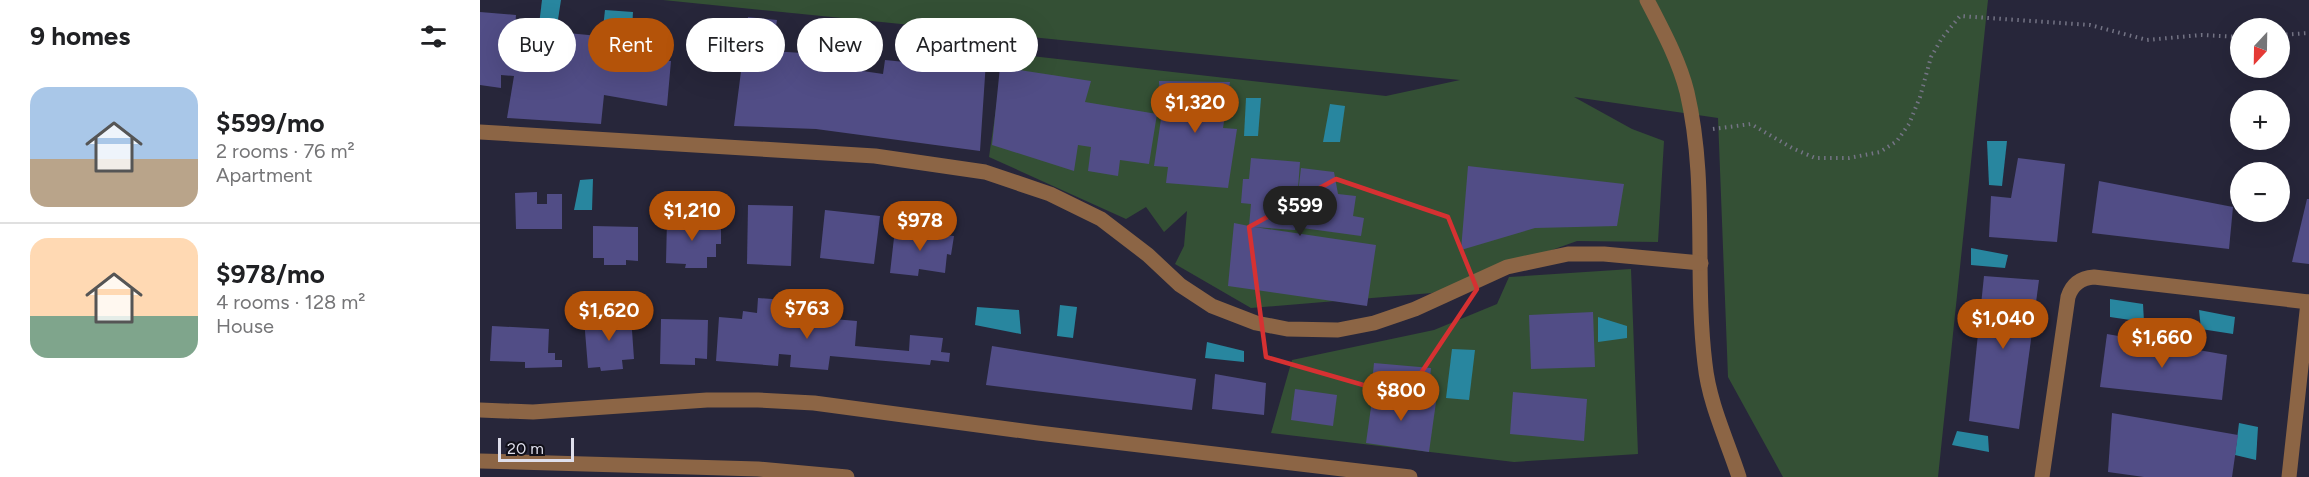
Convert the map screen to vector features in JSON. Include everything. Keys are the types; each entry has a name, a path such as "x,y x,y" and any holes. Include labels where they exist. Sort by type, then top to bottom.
{"street":[{"path":"1647,0 1672,51 1686,89 1698,160 1705,364 1716,414 1739,477"},
{"path":"480,132 874,156 985,172 1050,194 1101,219 1148,255 1180,285 1212,306 1256,323 1287,329 1338,330 1374,323 1415,309 1507,267 1568,254 1604,254 1701,262"},
{"path":"2042,477 2068,297 2075,284 2094,276 2309,302 2289,477"},
{"path":"480,410 532,412 707,400 814,403 1049,434 1410,477"},
{"path":"480,461 847,477"}],"path":[{"path":"1694,131 1751,124 1792,148 1815,158 1850,158 1880,152 1897,141 1909,124 1920,97 1931,57 1942,38 1960,16 2090,25 2147,40 2201,35 2230,36"},
{"path":"2290,34 2309,33"}],"highlighted area":[{"path":"1336,179 1448,217 1477,289 1405,397 1266,357 1249,227"}],"green space":[{"path":"663,0 1988,0 1938,477 1783,477 1728,377 1718,118 1574,97 1632,129 1664,141 1658,242 1577,241 1432,293 1251,308 1175,264 1184,246 1187,211 1164,232 1146,207 1126,219 989,157 1001,72 1038,72 1038,57 1386,96 1460,80 1038,38 1038,18 895,18 895,23 883,22 883,18 842,18"},
{"path":"1631,269 1638,454 1514,462 1271,433 1292,360 1434,330 1497,304 1509,277"}],"water":[{"path":"542,0 561,0 558,18 540,18"},
{"path":"605,10 633,12 633,18 604,18"},
{"path":"1246,98 1261,98 1258,136 1244,136"},
{"path":"1330,104 1345,106 1340,142 1323,142"},
{"path":"1987,141 2007,141 2002,186 1989,185"},
{"path":"593,179 592,210 574,210 580,180"},
{"path":"1971,248 2008,255 2005,268 1971,265"},
{"path":"2110,299 2143,304 2144,322 2110,317"},
{"path":"1060,305 1077,307 1073,338 1057,336"},
{"path":"977,307 1019,310 1021,334 975,325"},
{"path":"2199,310 2235,317 2233,334 2201,329"},
{"path":"1598,317 1627,326 1627,338 1598,342"},
{"path":"1207,342 1244,351 1244,362 1205,358"},
{"path":"1452,349 1475,350 1469,400 1446,398"},
{"path":"2239,423 2258,427 2256,460 2235,455"},
{"path":"1957,431 1988,436 1989,452 1952,445"}],"building":[{"path":"480,12 516,15 516,18 498,18 498,72 576,72 576,34 588,35 588,72 670,72 667,106 604,95 601,124 507,118 514,76 501,75 501,88 480,85"},
{"path":"785,52 797,53 797,72 883,74 885,60 895,61 895,72 985,72 980,151 816,129 734,126 741,72 785,72"},
{"path":"999,72 1032,72 1091,81 1085,102 1157,114 1149,164 1120,160 1118,176 1088,171 1091,147 1078,145 1074,171 992,145"},
{"path":"1159,81 1230,82 1223,128 1237,129 1228,188 1166,183 1168,167 1154,166 1161,119"},
{"path":"1251,158 1300,162 1297,202 1301,168 1334,172 1338,194 1356,196 1353,216 1364,218 1361,236 1295,227 1295,230 1254,227 1376,245 1367,306 1228,286 1234,223 1249,226 1251,204 1241,203 1243,179 1249,179"},
{"path":"2018,158 2065,164 2057,242 1989,237 1991,196 2011,198"},
{"path":"1468,166 1624,184 1617,226 1535,228 1461,250"},
{"path":"2099,181 2230,206 2232,222 2229,249 2092,233"},
{"path":"537,192 537,204 547,204 547,194 562,194 562,229 516,229 515,193"},
{"path":"2307,199 2309,199 2309,264 2292,262"},
{"path":"748,205 793,206 791,266 747,264"},
{"path":"825,210 880,216 874,264 820,258"},
{"path":"667,220 721,220 721,244 716,244 716,257 707,257 707,268 685,268 686,264 666,263"},
{"path":"593,226 638,227 638,261 626,260 626,265 604,265 604,258 593,258"},
{"path":"895,229 954,236 951,255 947,254 945,273 919,269 918,276 890,273"},
{"path":"1984,276 2039,280 2019,429 1969,421"},
{"path":"758,298 798,301 797,316 857,321 855,346 909,351 910,335 943,338 941,352 950,353 949,362 931,360 930,365 830,356 828,370 790,367 791,355 779,354 778,366 716,361 719,317 742,319 743,311 757,313"},
{"path":"1593,312 1595,367 1531,369 1529,315"},
{"path":"631,316 634,359 622,360 623,369 601,371 600,367 588,368 584,319"},
{"path":"661,319 708,320 707,359 695,358 695,365 660,364"},
{"path":"492,326 549,329 548,353 555,353 555,360 562,360 562,367 525,368 525,362 490,361"},
{"path":"2107,334 2227,355 2222,400 2100,387"},
{"path":"992,346 1196,379 1192,410 986,385"},
{"path":"1374,363 1431,368 1429,389 1372,383"},
{"path":"1215,374 1266,383 1264,415 1212,409"},
{"path":"1295,389 1337,395 1333,426 1291,420"},
{"path":"1513,392 1587,399 1584,441 1510,434"},
{"path":"1373,393 1436,402 1429,452 1366,443"},
{"path":"2112,413 2238,435 2232,477 2144,477 2108,472"}]}
